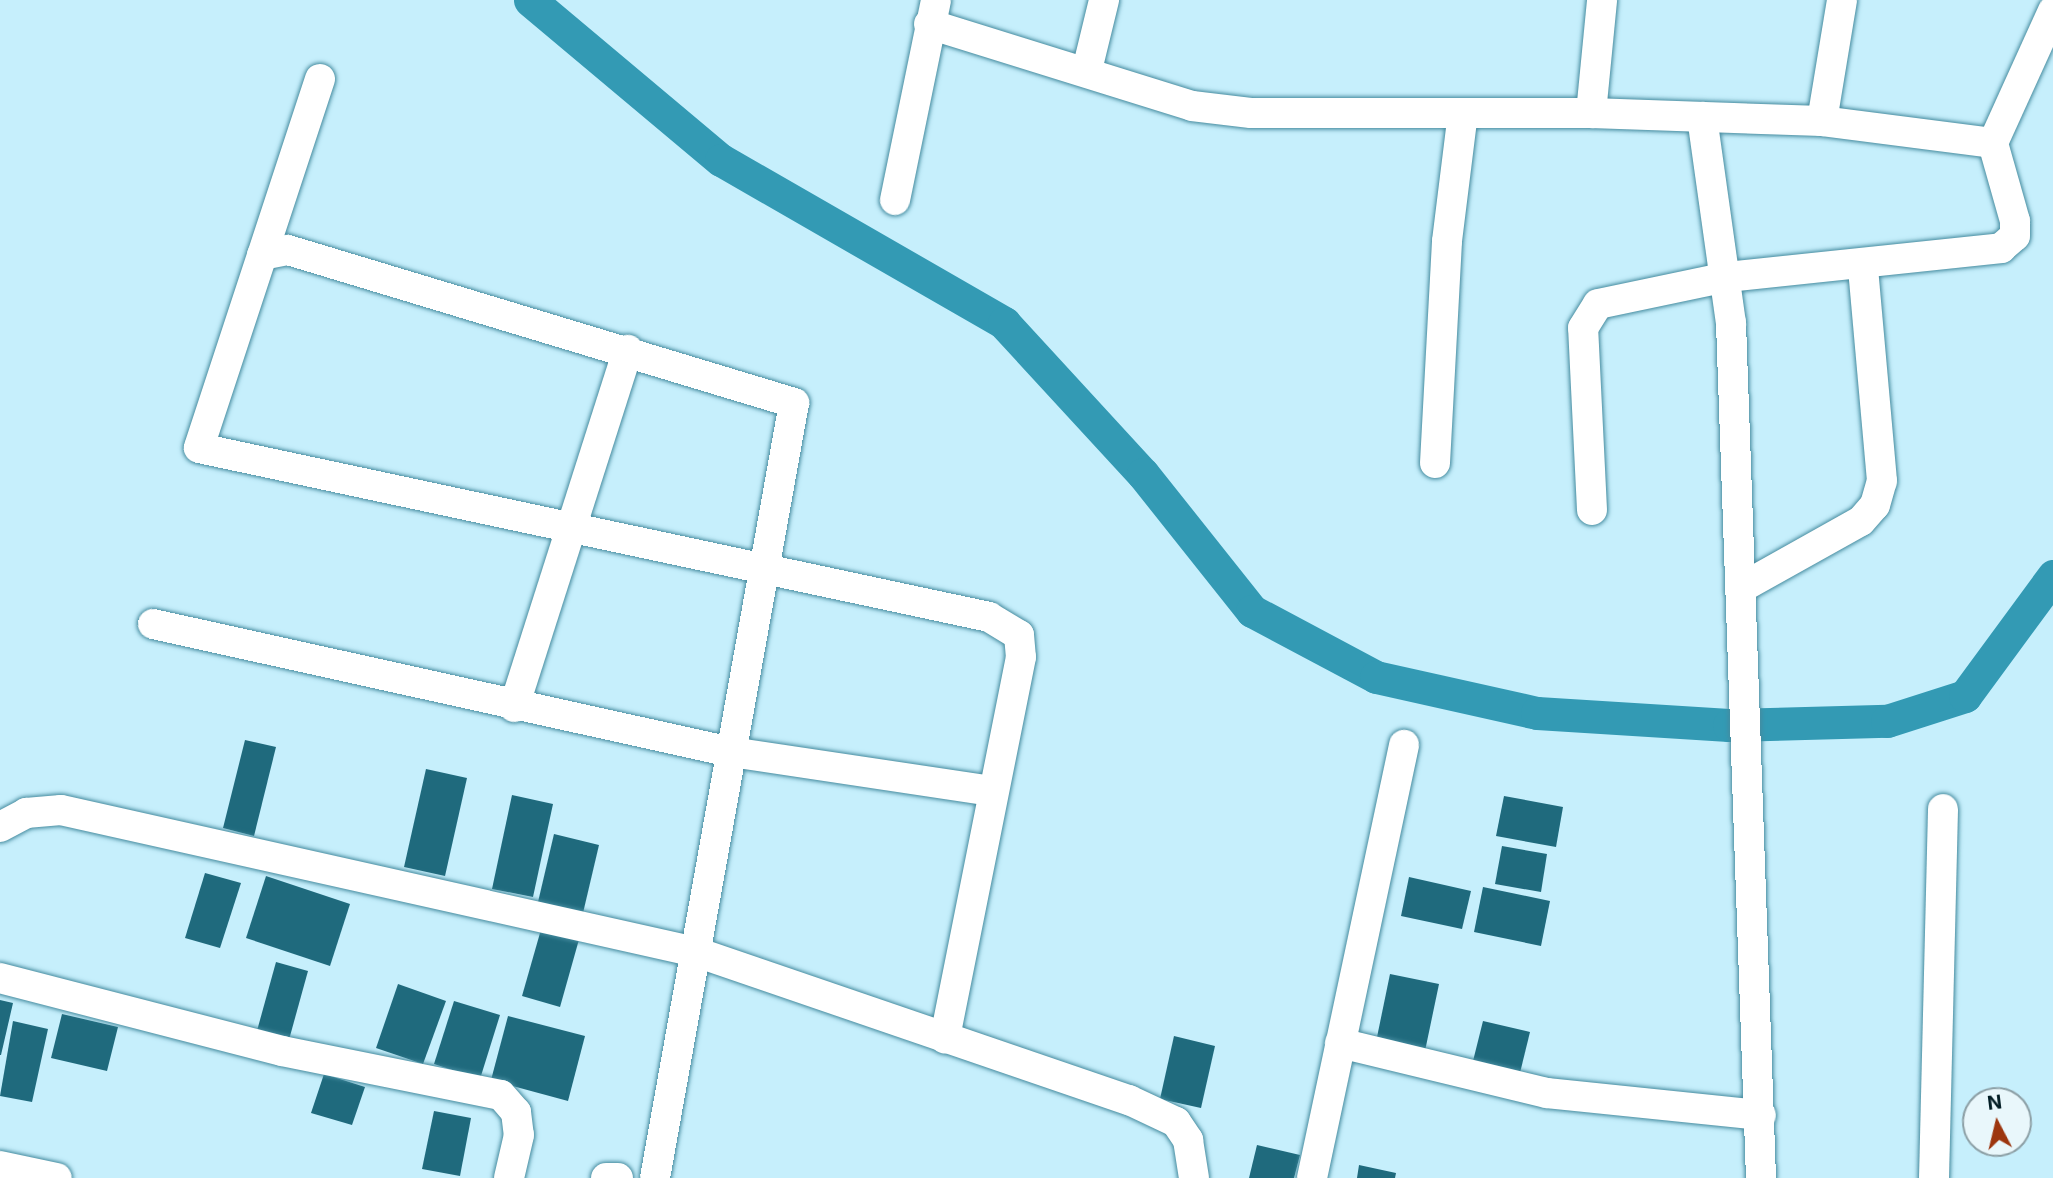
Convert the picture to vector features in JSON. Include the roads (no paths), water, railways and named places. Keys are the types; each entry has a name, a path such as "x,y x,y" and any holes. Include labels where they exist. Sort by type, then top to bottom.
{"street":[{"path":"1087,70 1104,0"},
{"path":"1591,113 1602,0"},
{"path":"1822,121 1842,0"},
{"path":"1592,510 1588,313 1611,297 1727,277 1863,268 1982,255 2015,236 1993,144 2053,11"},
{"path":"895,200 933,12 1192,106 1251,113 1591,113 1822,121 1993,144"},
{"path":"320,79 199,448 764,572 989,617 1019,635 1021,657 991,791 945,1039"},
{"path":"1435,463 1447,241 1463,113"},
{"path":"1702,117 1727,277 1761,1115 1761,1178"},
{"path":"262,255 288,250 628,350 794,403 655,1178"},
{"path":"1741,588 1861,521 1875,505 1882,481 1863,268"},
{"path":"513,707 628,350"},
{"path":"153,624 513,707 732,752 991,791"},
{"path":"1312,1178 1404,745"},
{"path":"1934,1178 1943,809"},
{"path":"0,827 26,813 61,810 696,952 1176,1122 1188,1140 1194,1178"},
{"path":"0,978 282,1051 501,1095 516,1112 519,1135 509,1178"},
{"path":"1340,1043 1547,1093 1761,1115"},
{"path":"0,1166 57,1178"},
{"path":"606,1178 618,1178"}],"waterway":[{"path":"530,0 721,160 1004,323 1143,474 1252,611 1376,677 1537,713 1729,725 1887,721 1965,696 2053,576"}]}
